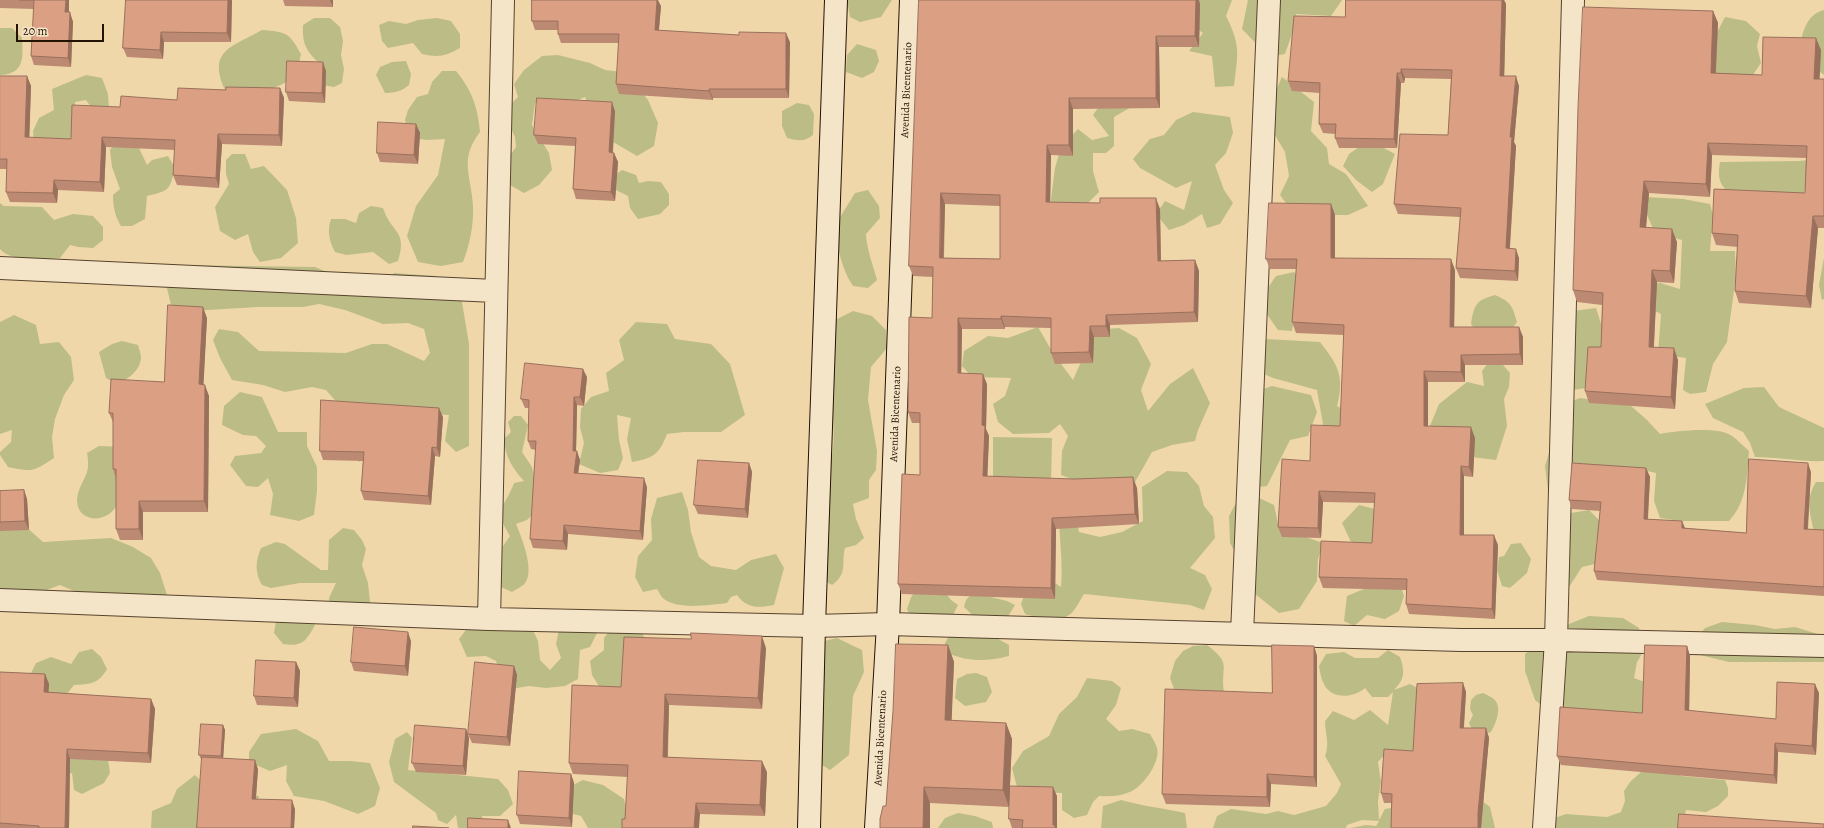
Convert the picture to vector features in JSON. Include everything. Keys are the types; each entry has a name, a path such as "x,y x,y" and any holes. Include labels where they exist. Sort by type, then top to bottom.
{"street":[{"path":"488,619 503,0"},
{"path":"809,828 814,626 836,0"},
{"name":"Avenida Bicentenario","path":"876,828 888,624 910,0"},
{"path":"1242,634 1270,0"},
{"path":"1544,828 1556,640 1573,0"},
{"path":"0,268 495,291"},
{"path":"0,600 488,619 814,626 888,624 1461,640 1556,640 1824,646"}],"green space":[{"path":"847,0 892,0 881,17 860,22 850,17"},
{"path":"1173,0 1232,0 1226,16 1234,35 1237,50 1237,65 1234,86 1215,87 1212,56 1189,51 1203,33 1181,18"},
{"path":"1248,0 1342,0 1331,16 1296,14 1292,34 1285,54 1269,57 1242,29"},
{"path":"1824,10 1824,75 1809,63 1799,50 1803,31 1809,20 1818,12"},
{"path":"1725,17 1746,21 1760,34 1757,46 1761,63 1738,97 1708,76 1711,44"},
{"path":"314,18 330,18 340,27 343,41 341,55 344,69 342,83 334,87 317,84 319,63 311,55 304,42 303,25"},
{"path":"437,18 451,21 460,34 460,48 451,53 433,56 422,54 413,43 388,48 382,41 379,25 389,21 406,24 418,20"},
{"path":"0,28 12,28 22,38 22,58 18,68 8,74 0,75"},
{"path":"262,30 286,34 293,41 301,54 296,77 277,87 262,91 246,92 225,90 220,77 219,66 221,58 232,46"},
{"path":"857,44 876,50 879,61 874,72 862,78 846,72 847,55"},
{"path":"558,55 590,63 605,70 622,72 637,86 648,100 658,123 654,146 637,156 596,132 585,97 569,104 535,103 532,125 549,153 552,170 539,185 524,193 510,185 504,176 508,158 516,147 515,137 506,119 512,103 518,97 514,84 524,70 542,56"},
{"path":"406,61 411,74 409,85 404,89 392,93 385,93 376,75 380,67 392,62"},
{"path":"442,71 456,71 462,78 476,107 480,132 470,151 468,159 473,212 468,248 463,262 441,266 418,262 407,236 416,206 438,175 445,139 426,140 414,138 408,129 405,120 408,110 417,97 428,94 432,82"},
{"path":"86,75 102,78 108,94 109,109 95,113 86,100 75,102 76,116 69,151 34,144 33,131 39,118 54,110 52,89"},
{"path":"1282,77 1314,102 1311,131 1327,148 1329,164 1346,174 1368,206 1348,215 1326,215 1288,206 1280,195 1289,176 1285,152 1264,117"},
{"path":"1103,101 1133,106 1114,117 1114,146 1106,153 1093,153 1093,171 1099,192 1082,209 1050,207 1055,168 1061,147 1078,129 1092,140 1109,136 1093,115"},
{"path":"797,103 809,105 814,114 813,135 807,139 795,140 787,138 782,126 782,111"},
{"path":"1193,112 1230,117 1233,133 1226,153 1215,165 1224,190 1233,203 1220,224 1207,228 1202,214 1184,225 1169,230 1156,214 1165,201 1184,210 1192,181 1176,188 1140,168 1133,159 1150,139 1164,135 1176,120"},
{"path":"1369,140 1395,154 1383,184 1372,192 1356,180 1343,166 1349,154"},
{"path":"116,141 139,148 147,165 152,160 168,156 175,168 172,181 164,191 147,196 145,219 132,226 121,226 117,219 114,207 113,195 120,189 112,167 110,150"},
{"path":"232,154 245,154 251,169 264,166 287,190 296,218 298,243 281,258 260,262 253,252 248,234 235,240 220,231 215,207 229,184 226,174 226,160"},
{"path":"1822,159 1805,190 1800,206 1732,197 1722,185 1719,178 1720,162 1798,161"},
{"path":"622,170 636,175 639,183 648,181 661,182 669,194 669,205 660,214 638,219 630,208 628,196 614,189 612,177"},
{"path":"868,190 879,206 880,218 866,234 869,252 877,280 868,288 853,286 849,279 840,258 834,227 855,193"},
{"path":"1645,197 1683,199 1710,204 1713,215 1710,251 1735,251 1736,276 1727,342 1713,364 1706,392 1690,394 1683,390 1686,358 1658,354 1661,314 1647,307 1634,283 1660,283 1680,289 1682,240 1655,233 1647,215 1637,211"},
{"path":"0,203 4,206 42,207 54,220 73,214 93,216 103,227 103,240 93,248 70,245 60,258 28,259 11,256 0,249"},
{"path":"371,206 383,208 386,216 400,237 401,251 398,261 389,264 373,252 346,255 335,252 333,248 329,231 331,219 345,219 356,223 359,213"},
{"path":"1824,258 1824,299 1822,300 1819,285"},
{"path":"180,265 315,267 376,292 394,273 436,276 462,302 469,344 469,446 456,452 445,441 449,415 375,410 372,455 359,462 351,453 340,406 326,390 312,387 285,392 263,385 232,380 220,358 213,340 219,329 238,332 259,351 346,353 372,344 387,344 424,361 430,353 424,329 408,323 383,324 345,310 319,304 303,307 258,307 191,311 171,305 166,284"},
{"path":"1294,272 1304,286 1293,300 1295,313 1292,331 1278,330 1266,313 1261,298 1276,276"},
{"path":"1495,295 1508,302 1514,312 1517,322 1509,333 1479,335 1471,324 1473,312 1480,301"},
{"path":"1596,308 1606,339 1587,388 1572,390 1573,311"},
{"path":"853,311 872,316 886,330 887,348 871,367 868,400 877,451 876,470 869,480 869,498 853,504 856,519 864,538 856,545 845,548 842,573 837,581 832,585 825,581 828,473 833,453 831,322"},
{"path":"14,315 36,325 40,344 59,342 71,357 74,380 64,395 55,419 52,437 54,458 32,470 22,470 8,467 0,455 0,452 11,442 12,430 0,434 0,322"},
{"path":"636,322 667,324 675,339 711,344 730,364 745,415 721,432 684,432 667,434 658,451 650,457 632,462 627,439 631,418 617,415 619,440 623,458 618,470 600,473 579,464 584,443 580,427 581,409 591,397 609,391 606,373 624,360 619,340"},
{"path":"1038,327 1053,353 1073,380 1095,330 1119,328 1137,338 1151,364 1141,390 1148,411 1170,384 1193,368 1210,403 1198,430 1195,441 1172,445 1152,452 1135,482 1088,485 1061,475 1062,451 1068,436 1060,424 1049,433 1013,434 998,422 993,404 1005,396 1011,378 972,377 962,366 964,351 988,336 1008,338"},
{"path":"1266,339 1320,342 1331,357 1338,371 1340,387 1337,406 1348,412 1412,412 1324,430 1317,390 1273,378 1255,370 1251,344"},
{"path":"122,341 138,345 141,358 138,367 132,375 120,382 115,383 106,378 99,352 112,344"},
{"path":"1489,362 1503,365 1510,373 1509,387 1504,399 1507,426 1496,460 1463,456 1430,426 1439,404 1467,382 1484,386 1482,371"},
{"path":"1272,386 1311,395 1317,412 1308,436 1290,440 1267,486 1259,487 1248,464 1257,391"},
{"path":"1764,387 1779,407 1824,428 1824,461 1755,457 1750,443 1743,432 1713,418 1705,404 1744,388"},
{"path":"240,392 262,397 278,432 307,432 307,446 317,467 317,491 314,515 299,521 270,515 273,494 268,478 258,487 246,486 230,465 235,456 261,453 266,446 256,436 243,435 222,425 224,406"},
{"path":"1580,398 1631,406 1660,434 1708,430 1726,433 1732,436 1749,451 1748,470 1743,497 1735,514 1729,521 1681,521 1660,518 1654,501 1656,473 1643,470 1550,507 1545,466 1564,404"},
{"path":"514,416 521,416 528,425 522,452 532,467 542,505 527,520 516,524 526,554 529,571 528,578 525,583 512,592 501,587 496,571 498,553 510,536 502,519 502,509 514,483 524,481 510,462 504,439 511,432 508,422"},
{"path":"993,437 1052,438 1051,485 993,483"},
{"path":"99,446 126,447 117,505 107,515 100,518 94,518 87,517 82,514 77,497 88,470 87,453"},
{"path":"1167,471 1187,472 1199,486 1204,506 1213,517 1215,538 1190,568 1205,575 1212,589 1204,610 1190,605 1084,594 1069,615 1059,619 1047,619 1025,614 1021,604 1030,580 1045,576 1061,587 1062,562 1059,521 1074,505 1079,532 1100,537 1122,532 1143,521 1142,487"},
{"path":"1816,482 1824,482 1824,533 1814,532 1809,507 1810,495"},
{"path":"682,492 688,510 691,532 699,557 711,566 736,570 751,560 776,554 784,568 774,605 758,607 749,605 741,600 737,595 731,597 727,603 703,606 686,606 677,605 664,599 657,589 643,592 635,577 638,556 652,540 651,519 657,498"},
{"path":"1253,495 1274,505 1279,528 1323,543 1318,559 1317,581 1299,609 1279,613 1241,583 1244,568 1230,543 1229,516 1237,501"},
{"path":"1359,505 1375,509 1375,530 1371,544 1351,542 1342,523"},
{"path":"1589,510 1600,521 1596,544 1599,563 1582,567 1567,590 1559,515"},
{"path":"25,526 43,542 111,538 133,547 151,558 160,573 167,595 158,598 143,599 106,592 88,597 60,585 36,594 0,593 0,529"},
{"path":"343,528 354,530 362,540 366,549 362,565 368,583 370,601 369,611 329,608 329,598 336,583 300,583 271,588 262,585 257,572 258,558 261,548 276,542 285,544 321,570 328,570 329,540"},
{"path":"1521,543 1531,559 1527,573 1510,588 1502,586 1497,570 1499,557 1504,556 1511,544"},
{"path":"937,582 951,600 958,605 952,617 911,618 907,609 911,597 922,583"},
{"path":"1376,584 1401,586 1404,596 1399,611 1385,619 1367,615 1354,626 1344,621 1347,596"},
{"path":"975,590 987,596 1007,601 1015,605 1004,623 981,623 964,607 966,600"},
{"path":"303,611 315,625 312,631 300,644 283,644 274,633 277,615"},
{"path":"1589,616 1623,618 1639,628 1643,652 1637,662 1634,678 1647,683 1646,711 1640,719 1545,708 1535,700 1525,671 1525,654 1559,628"},
{"path":"589,618 597,633 590,647 580,650 578,679 565,686 546,688 529,686 511,689 499,671 496,661 486,656 467,657 459,639 469,626 530,624 538,641 540,660 550,670 561,658 556,644 560,625"},
{"path":"1722,622 1755,625 1775,629 1795,627 1824,636 1824,662 1729,662 1700,655 1692,644 1705,628"},
{"path":"612,628 643,630 644,644 622,692 600,688 592,675 590,661 604,650 604,638"},
{"path":"991,635 1009,645 1009,656 977,660 961,658 945,652 945,643 949,636"},
{"path":"837,638 862,650 864,672 853,696 849,755 830,770 814,760 812,644"},
{"path":"1207,645 1220,657 1223,662 1224,692 1181,692 1174,689 1170,678 1175,661 1183,651 1193,646"},
{"path":"92,649 101,657 107,669 104,674 94,682 74,685 67,694 44,699 30,675 36,663 51,657 71,664 79,652"},
{"path":"1388,650 1400,657 1403,667 1402,678 1394,690 1410,684 1423,691 1415,754 1386,753 1378,762 1381,782 1378,801 1379,820 1385,809 1401,806 1391,828 1350,828 1366,825 1376,826 1379,821 1362,820 1347,825 1346,828 1213,828 1217,816 1231,809 1266,814 1278,811 1294,815 1326,806 1337,793 1341,784 1325,756 1327,743 1325,721 1333,711 1354,720 1370,710 1388,725 1393,692 1388,697 1372,697 1365,688 1355,694 1343,696 1337,695 1327,689 1321,678 1319,666 1326,654 1344,652 1355,658 1378,658"},
{"path":"976,673 987,677 992,692 986,702 965,706 955,698 957,679 967,674"},
{"path":"1087,678 1112,681 1121,688 1116,705 1106,719 1119,731 1132,729 1150,734 1155,742 1158,753 1154,766 1142,784 1137,788 1120,795 1099,796 1093,802 1087,815 1074,818 1062,810 1062,793 1038,792 1017,787 1012,768 1023,751 1049,736 1059,714 1077,697"},
{"path":"1483,693 1495,700 1498,708 1496,720 1491,732 1484,734 1474,733 1469,723 1473,715 1470,709 1471,700 1476,695"},
{"path":"296,729 318,741 329,761 370,763 380,788 375,806 358,814 324,801 294,796 286,781 287,765 270,771 249,762 249,752 261,734"},
{"path":"407,732 412,738 408,770 498,779 508,790 513,804 500,816 482,816 482,828 458,828 456,815 447,824 438,820 436,813 394,782 389,762 395,739"},
{"path":"107,753 110,773 104,783 82,794 74,790 72,773 36,777 14,828 0,769"},
{"path":"1677,759 1681,776 1725,780 1728,788 1728,796 1718,806 1706,812 1686,810 1682,828 1550,828 1555,818 1566,814 1607,817 1621,812 1625,801 1624,791 1630,782 1642,771"},
{"path":"195,775 214,794 259,796 254,814 198,828 151,828 152,811 171,803 177,789"},
{"path":"583,780 603,785 624,799 628,817 627,828 588,828 581,816 573,814 567,788"},
{"path":"1473,794 1490,807 1495,828 1445,828"},
{"path":"1121,800 1185,813 1187,828 1101,828 1103,806"},
{"path":"958,813 975,816 992,822 993,828 938,828 945,818"}],"building":[{"path":"34,0 66,0 65,12 70,12 68,58 31,56"},
{"path":"126,0 228,0 227,33 161,32 160,50 123,48"},
{"path":"532,0 657,0 655,30 739,35 739,32 786,33 786,89 709,89 709,91 616,84 619,34 558,34 558,21 532,21"},
{"path":"919,0 1196,0 1195,36 1156,36 1156,98 1069,98 1069,145 1047,145 1046,202 1100,203 1100,198 1156,198 1158,261 1195,260 1194,312 1106,315 1106,326 1090,326 1089,352 1051,353 1051,318 1001,316 1001,319 958,318 958,373 983,374 982,425 985,426 983,476 1074,479 1133,477 1135,514 1052,518 1051,588 898,584 902,474 920,475 920,413 908,412 909,317 932,318 933,267 909,266","holes":["941,193 1000,195 1000,259 940,258"]},
{"path":"1346,0 1502,0 1500,76 1516,76 1510,137 1512,137 1506,248 1516,249 1515,271 1456,268 1461,208 1394,204 1400,134 1448,135 1452,70 1401,69 1401,73 1397,73 1394,139 1335,138 1336,124 1319,124 1320,83 1288,81 1294,16 1345,17"},
{"path":"1583,7 1713,11 1711,73 1762,75 1763,37 1816,38 1814,79 1824,79 1824,216 1813,216 1806,296 1735,291 1738,235 1712,233 1714,189 1805,193 1807,146 1708,143 1706,184 1644,181 1640,227 1672,229 1670,271 1652,270 1649,347 1674,348 1671,397 1585,391 1588,347 1601,347 1603,293 1573,290 1578,108"},
{"path":"287,61 323,62 322,93 286,92"},
{"path":"0,76 27,76 25,137 71,139 72,105 120,107 121,96 177,100 178,88 226,90 226,87 280,88 279,135 218,134 216,178 173,175 175,140 102,137 100,182 54,180 53,193 6,192 7,159 0,159"},
{"path":"537,98 612,102 609,152 614,153 611,192 573,189 576,138 534,135"},
{"path":"378,122 416,124 414,155 377,153"},
{"path":"1269,203 1331,204 1331,258 1451,259 1450,327 1519,327 1520,354 1461,355 1461,372 1424,371 1424,426 1471,427 1469,467 1461,466 1460,535 1494,535 1492,609 1406,604 1407,579 1319,577 1321,541 1372,543 1375,493 1319,491 1318,528 1278,527 1282,459 1310,461 1311,425 1340,426 1344,325 1292,322 1297,259 1266,259"},
{"path":"168,305 203,307 199,384 205,385 204,501 139,501 139,529 116,529 116,469 113,469 113,413 109,413 111,379 164,382"},
{"path":"525,363 583,369 580,397 574,397 573,451 577,451 574,473 644,478 640,531 564,525 563,541 530,539 536,441 528,441 529,400 521,399"},
{"path":"321,400 439,408 437,448 432,447 428,496 361,491 364,452 320,451"},
{"path":"1749,459 1808,463 1804,529 1824,530 1824,587 1594,571 1601,502 1569,500 1572,463 1646,468 1644,519 1682,521 1682,528 1746,533"},
{"path":"698,460 749,463 745,509 694,505"},
{"path":"24,490 25,521 0,522 0,491"},
{"path":"354,627 408,632 405,666 351,662"},
{"path":"691,633 762,636 758,698 665,694 663,757 762,761 760,805 696,803 694,828 622,828 622,819 625,819 628,765 569,763 572,685 621,687 624,637 691,639"},
{"path":"896,644 948,645 945,720 1006,723 1003,790 924,787 923,828 880,828 880,819 883,806 886,806"},
{"path":"1272,645 1314,646 1314,777 1267,774 1267,797 1162,794 1165,689 1272,693"},
{"path":"1645,645 1687,646 1685,710 1776,719 1777,682 1815,684 1812,746 1775,743 1774,775 1557,756 1560,707 1642,713"},
{"path":"256,660 296,662 294,698 254,696"},
{"path":"475,662 514,666 507,737 468,734"},
{"path":"0,672 45,674 44,692 151,699 148,753 67,749 65,828 39,828 39,826 0,823"},
{"path":"1463,683 1460,728 1486,728 1478,828 1391,828 1392,794 1381,793 1384,749 1413,751 1417,684"},
{"path":"201,724 223,725 221,756 199,755"},
{"path":"415,725 466,729 463,766 412,763"},
{"path":"202,757 255,760 252,799 292,800 291,828 197,828"},
{"path":"519,771 571,774 569,818 517,815"},
{"path":"1010,786 1053,787 1053,825 1055,825 1055,828 1022,828 1023,820 1009,819"},
{"path":"1679,814 1824,824 1824,828 1678,828"},
{"path":"468,818 508,820 508,828 468,828"},
{"path":"413,826 449,828 413,828"}]}
